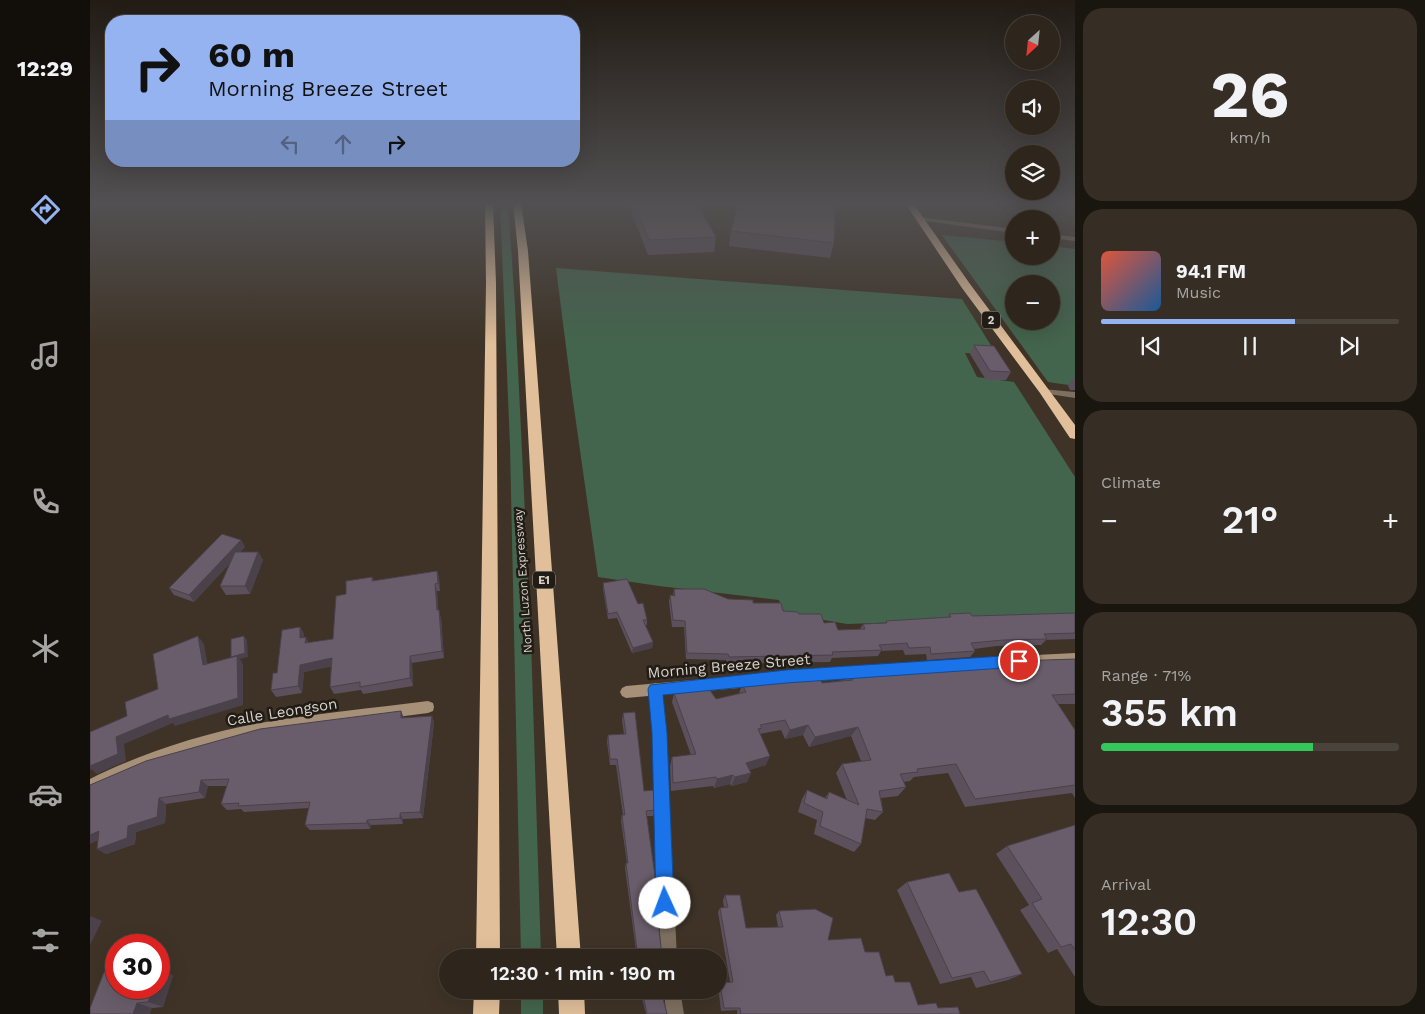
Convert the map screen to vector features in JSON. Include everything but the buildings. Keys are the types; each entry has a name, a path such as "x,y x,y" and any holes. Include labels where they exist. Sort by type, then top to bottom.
{"highway":[{"path":"488,949 492,293 491,250"},
{"name":"North Luzon Expressway","path":"522,250 568,949"},
{"name":"2","path":"942,250 1075,435"},
{"path":"486,1014 487,999"},
{"path":"571,999 572,1014"}],"main road":[{"path":"965,664 1075,658"},
{"name":"Morning Breeze Street","path":"626,692 876,670"},
{"name":"Calle Leongson","path":"90,786 119,772 160,757 241,733 265,728 428,707"}],"street":[{"path":"1045,391 1075,395"},
{"path":"655,689 659,733 669,949"},
{"path":"673,999 675,1014"}],"green space":[{"path":"502,250 511,250 515,305 531,640 541,949 521,949 510,446"},
{"path":"953,250 1005,250 1005,265 1060,265 1060,250 1075,250 1075,386 1048,382 1011,330 1060,330 1060,275 1005,275 1005,322"},
{"path":"556,268 962,299 997,355 965,353 977,377 1014,382 1075,477 1075,616 847,624 783,613 779,600 598,577"},
{"path":"521,999 543,999 543,1014 521,1014"}],"route":[{"path":"665,903 659,733 655,689 786,677 1019,661"}]}
